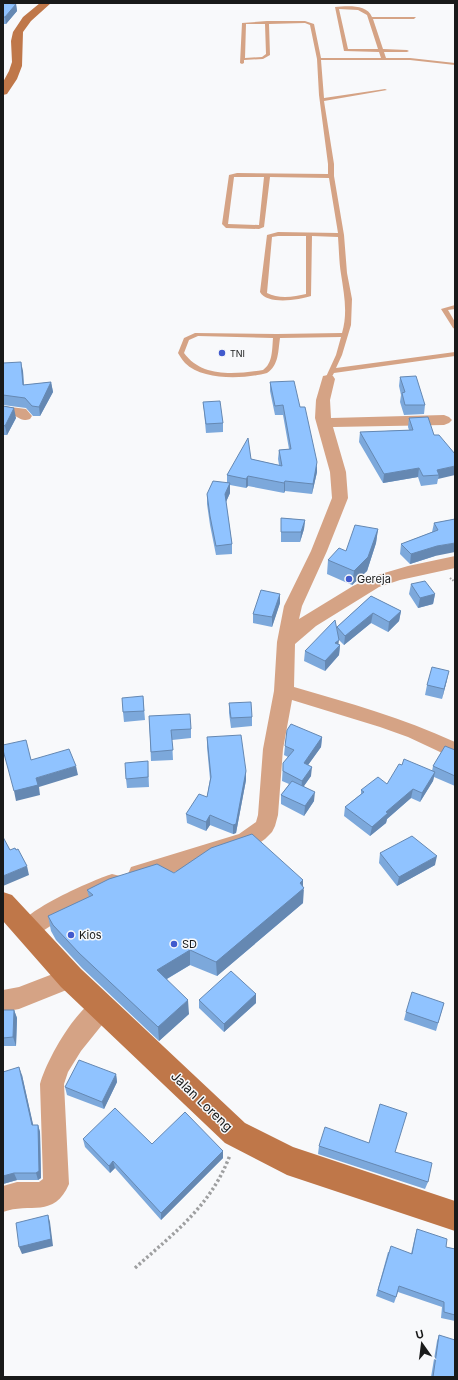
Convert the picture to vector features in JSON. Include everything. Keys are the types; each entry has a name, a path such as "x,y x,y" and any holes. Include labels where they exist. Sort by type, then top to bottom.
{"street":[{"path":"3,91 16,68 18,58 16,42 18,32 27,19 46,3"},
{"path":"26,930 61,907 103,886 246,841 265,826 268,815 272,750 284,691 286,642 293,606 319,551 340,498 338,472 324,423 323,400 330,375"},
{"path":"3,410 21,412 25,416"},
{"path":"324,423 444,420"},
{"path":"286,642 293,632 363,587 394,576 455,562"},
{"path":"284,691 385,721 415,732 455,751"},
{"name":"Jalan Loreng","path":"3,902 26,930 71,978 235,1133 287,1160 455,1216"},
{"path":"3,1001 19,998 71,978"},
{"path":"3,1199 20,1194 36,1196 50,1192 56,1184 52,1084 57,1068 81,1032 102,1007"}],"lane":[{"path":"384,58 381,51 371,18 366,10 361,8 337,8 346,50 381,51 407,51"},
{"path":"371,18 414,18"},
{"path":"267,22 268,55 263,58 243,61 244,23 267,22 305,22 312,24 319,59 322,100 331,164 331,176 341,235 344,272 349,298 348,325 339,355 330,375"},
{"path":"319,59 384,58 430,60 455,64"},
{"path":"322,100 385,90"},
{"path":"267,175 262,226 226,226 230,177 237,175 267,175 331,176"},
{"path":"309,234 309,295 300,297 268,297 265,295 263,292 268,238 272,235 278,234 309,234 341,235"},
{"path":"455,307 444,309 455,327"},
{"path":"277,336 273,365 270,370 265,372 228,374 208,372 194,367 184,359 181,353 186,338 197,334 277,336 345,335"},
{"path":"330,375 455,354"}],"path":[{"path":"135,1268 191,1217 218,1183 230,1157 235,1133"}],"building":[{"path":"3,3 16,4 5,17 3,17"},
{"path":"21,362 23,385 51,382 39,407 32,406 25,398 3,395 3,363"},
{"path":"416,376 425,405 405,405 402,393 405,392 400,377"},
{"path":"294,381 300,407 305,407 317,462 313,484 285,481 284,483 248,476 246,479 227,475 248,438 251,459 282,466 279,450 291,449 283,405 275,406 270,382"},
{"path":"220,401 223,423 206,424 203,402"},
{"path":"3,406 14,408 5,426 3,425"},
{"path":"428,417 434,435 439,435 455,454 455,466 437,470 439,475 423,476 419,468 384,474 360,432 413,430 409,418"},
{"path":"213,481 230,483 225,494 232,544 216,546 207,494"},
{"path":"281,518 305,520 301,532 281,532"},
{"path":"455,519 455,543 437,546 411,554 401,544 438,530 434,523"},
{"path":"355,525 378,529 368,557 354,571 328,560 339,548 346,551"},
{"path":"425,581 435,594 420,598 411,584"},
{"path":"261,590 280,594 272,617 253,614"},
{"path":"371,596 401,611 389,622 373,613 345,636 337,627"},
{"path":"335,620 339,640 335,643 340,645 325,661 305,651"},
{"path":"432,667 449,671 444,689 427,685"},
{"path":"143,696 144,711 123,712 122,698"},
{"path":"251,702 252,717 231,718 229,703"},
{"path":"190,714 191,729 171,730 173,750 151,752 149,716"},
{"path":"291,724 322,737 304,763 312,767 302,781 283,771 283,763 294,750 285,746 287,730"},
{"path":"241,735 246,771 236,824 233,825 210,815 206,822 186,814 199,794 207,797 211,777 207,737"},
{"path":"26,740 31,760 69,749 76,766 36,778 38,785 14,791 3,745"},
{"path":"445,746 455,750 455,776 433,766"},
{"path":"404,759 435,772 422,793 413,789 386,812 388,813 372,827 345,807 364,792 361,790 378,777 387,784 399,764 402,765"},
{"path":"148,761 148,777 126,779 125,763"},
{"path":"292,781 315,792 305,806 281,795"},
{"name":"SD","path":"252,834 303,880 300,883 304,888 216,962 190,950 157,970 188,1000 158,1027 79,953 53,925 48,916 93,895 87,890 109,879 157,864 174,873 211,848"},
{"path":"412,836 437,856 399,877 380,853"},
{"path":"3,837 10,850 15,848 16,850 18,849 27,866 3,876"},
{"path":"231,971 256,994 224,1024 199,1000"},
{"path":"412,992 444,1003 438,1023 406,1012"},
{"path":"3,1010 14,1010 13,1037 3,1038"},
{"path":"79,1060 116,1074 102,1102 65,1087"},
{"path":"19,1067 32,1125 38,1125 39,1171 36,1173 14,1173 3,1176 3,1072"},
{"path":"380,1104 407,1113 395,1152 432,1163 428,1182 319,1146 325,1127 369,1143"},
{"path":"115,1108 152,1144 185,1112 223,1151 161,1213 113,1161 109,1166 83,1139"},
{"path":"48,1215 51,1239 19,1247 16,1223"},
{"path":"417,1229 447,1239 446,1247 455,1249 455,1315 444,1312 444,1302 399,1286 396,1297 378,1290 391,1246 412,1254"},
{"path":"439,1335 455,1340 455,1377 433,1377"}],"place":[{"name":"TNI","path":"222,353"},
{"name":"Gereja","path":"349,579"},
{"name":"Kios","path":"71,935"},
{"name":"SD","path":"174,944"}]}
